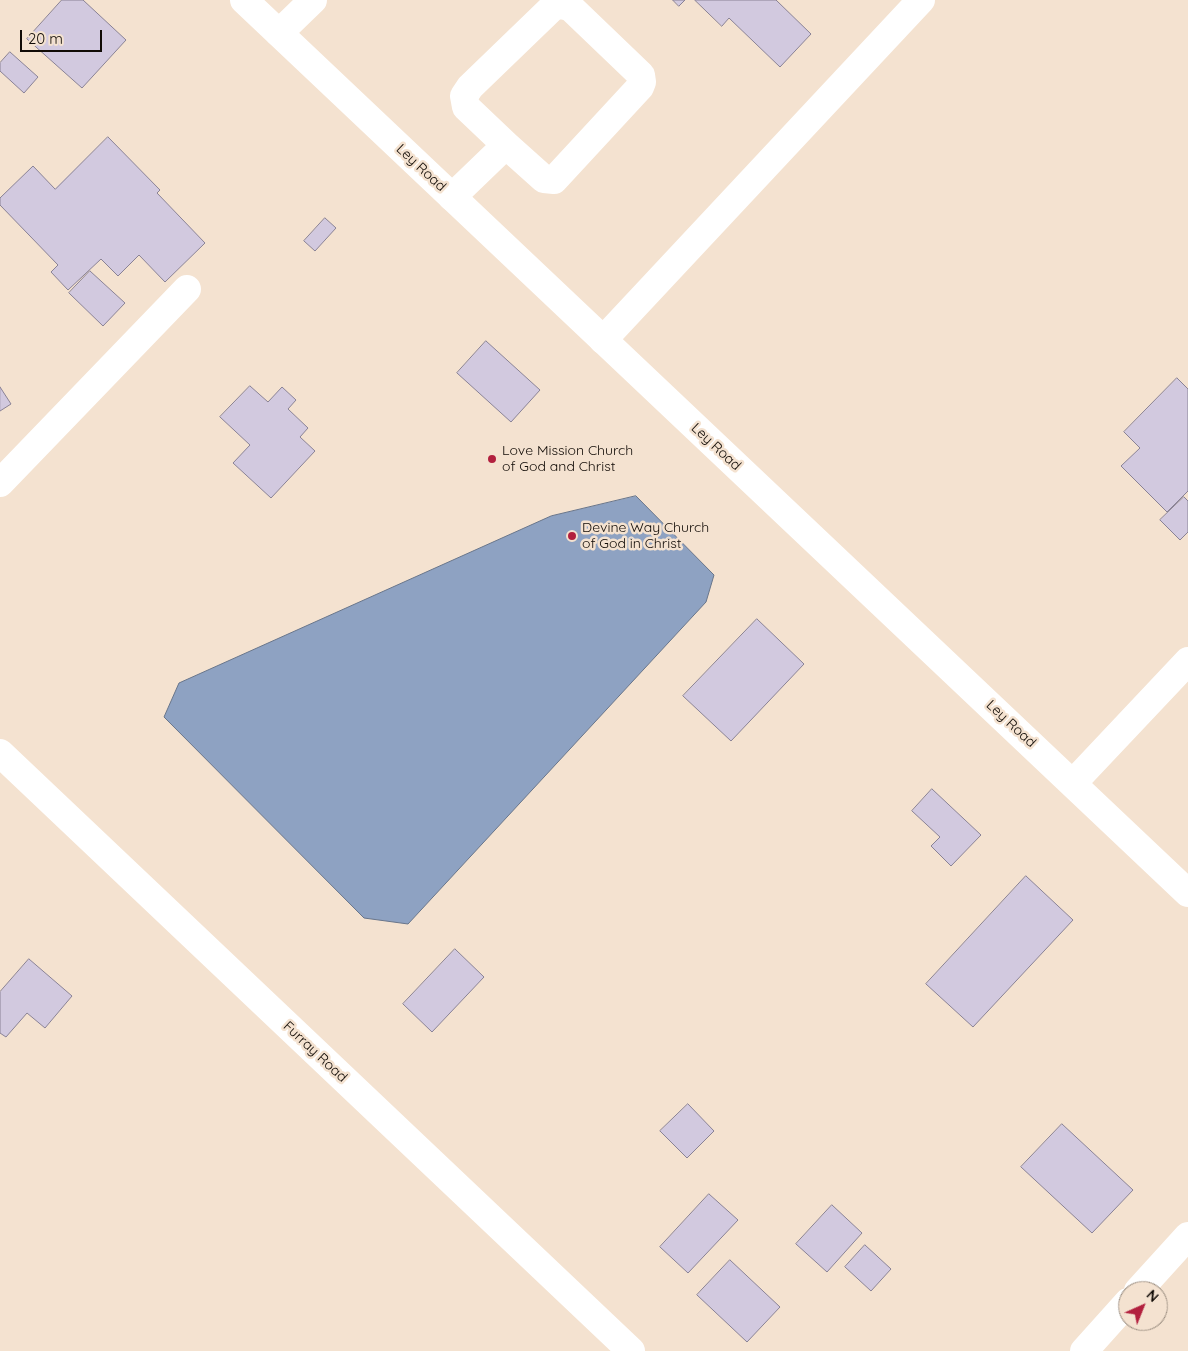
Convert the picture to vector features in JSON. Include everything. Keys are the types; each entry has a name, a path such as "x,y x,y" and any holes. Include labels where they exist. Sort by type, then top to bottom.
{"main road":[{"name":"Ley Road","path":"244,0 1188,893"},
{"path":"279,33 313,0"},
{"path":"603,340 921,0"},
{"path":"556,4 570,7 641,75 642,82 640,87 554,180 544,179 506,145 466,107 464,96 470,87 556,4"},
{"path":"452,197 506,145"},
{"path":"0,483 187,289"},
{"path":"1072,783 1188,661"},
{"name":"Furray Road","path":"0,753 631,1351"},
{"path":"1147,1281 1188,1236"},
{"path":"1084,1351 1118,1313"}],"water":[{"path":"636,496 714,575 706,602 408,924 364,918 164,717 179,683 551,516"}],"building":[{"path":"62,0 83,0 126,40 82,88 27,39"},
{"path":"673,0 685,0 679,6"},
{"path":"695,0 776,0 811,34 780,67 729,18 722,26"},
{"path":"10,52 38,77 24,93 0,71 0,63"},
{"path":"108,137 160,190 157,193 205,243 165,282 139,255 118,276 101,259 68,290 51,272 58,265 0,205 0,198 33,166 55,189"},
{"path":"325,218 336,228 315,251 304,241"},
{"path":"90,271 125,303 103,326 69,293"},
{"path":"486,341 540,390 511,422 457,373"},
{"path":"1177,378 1188,389 1188,491 1167,512 1121,466 1140,448 1124,432"},
{"path":"250,386 268,402 282,387 296,400 288,409 308,428 300,437 315,451 271,498 233,463 250,445 220,417"},
{"path":"0,387 11,404 0,411"},
{"path":"1184,497 1188,501 1188,532 1180,540 1160,520"},
{"path":"757,619 804,664 731,741 683,696"},
{"path":"932,789 981,835 951,866 931,846 940,837 912,811"},
{"path":"1026,876 1073,920 973,1027 926,984"},
{"path":"455,949 484,977 432,1032 403,1004"},
{"path":"29,959 72,996 45,1028 27,1013 6,1037 0,1033 0,992"},
{"path":"688,1104 714,1131 687,1158 660,1131"},
{"path":"1062,1124 1133,1190 1092,1233 1021,1167"},
{"path":"709,1194 738,1220 688,1273 660,1247"},
{"path":"832,1205 862,1233 827,1272 796,1244"},
{"path":"865,1245 891,1269 871,1291 845,1267"},
{"path":"730,1260 780,1307 747,1342 697,1295"}],"place":[{"name":"Love Mission Church of God and Christ","path":"492,459"},
{"name":"Devine Way Church of God in Christ","path":"572,536"}]}
